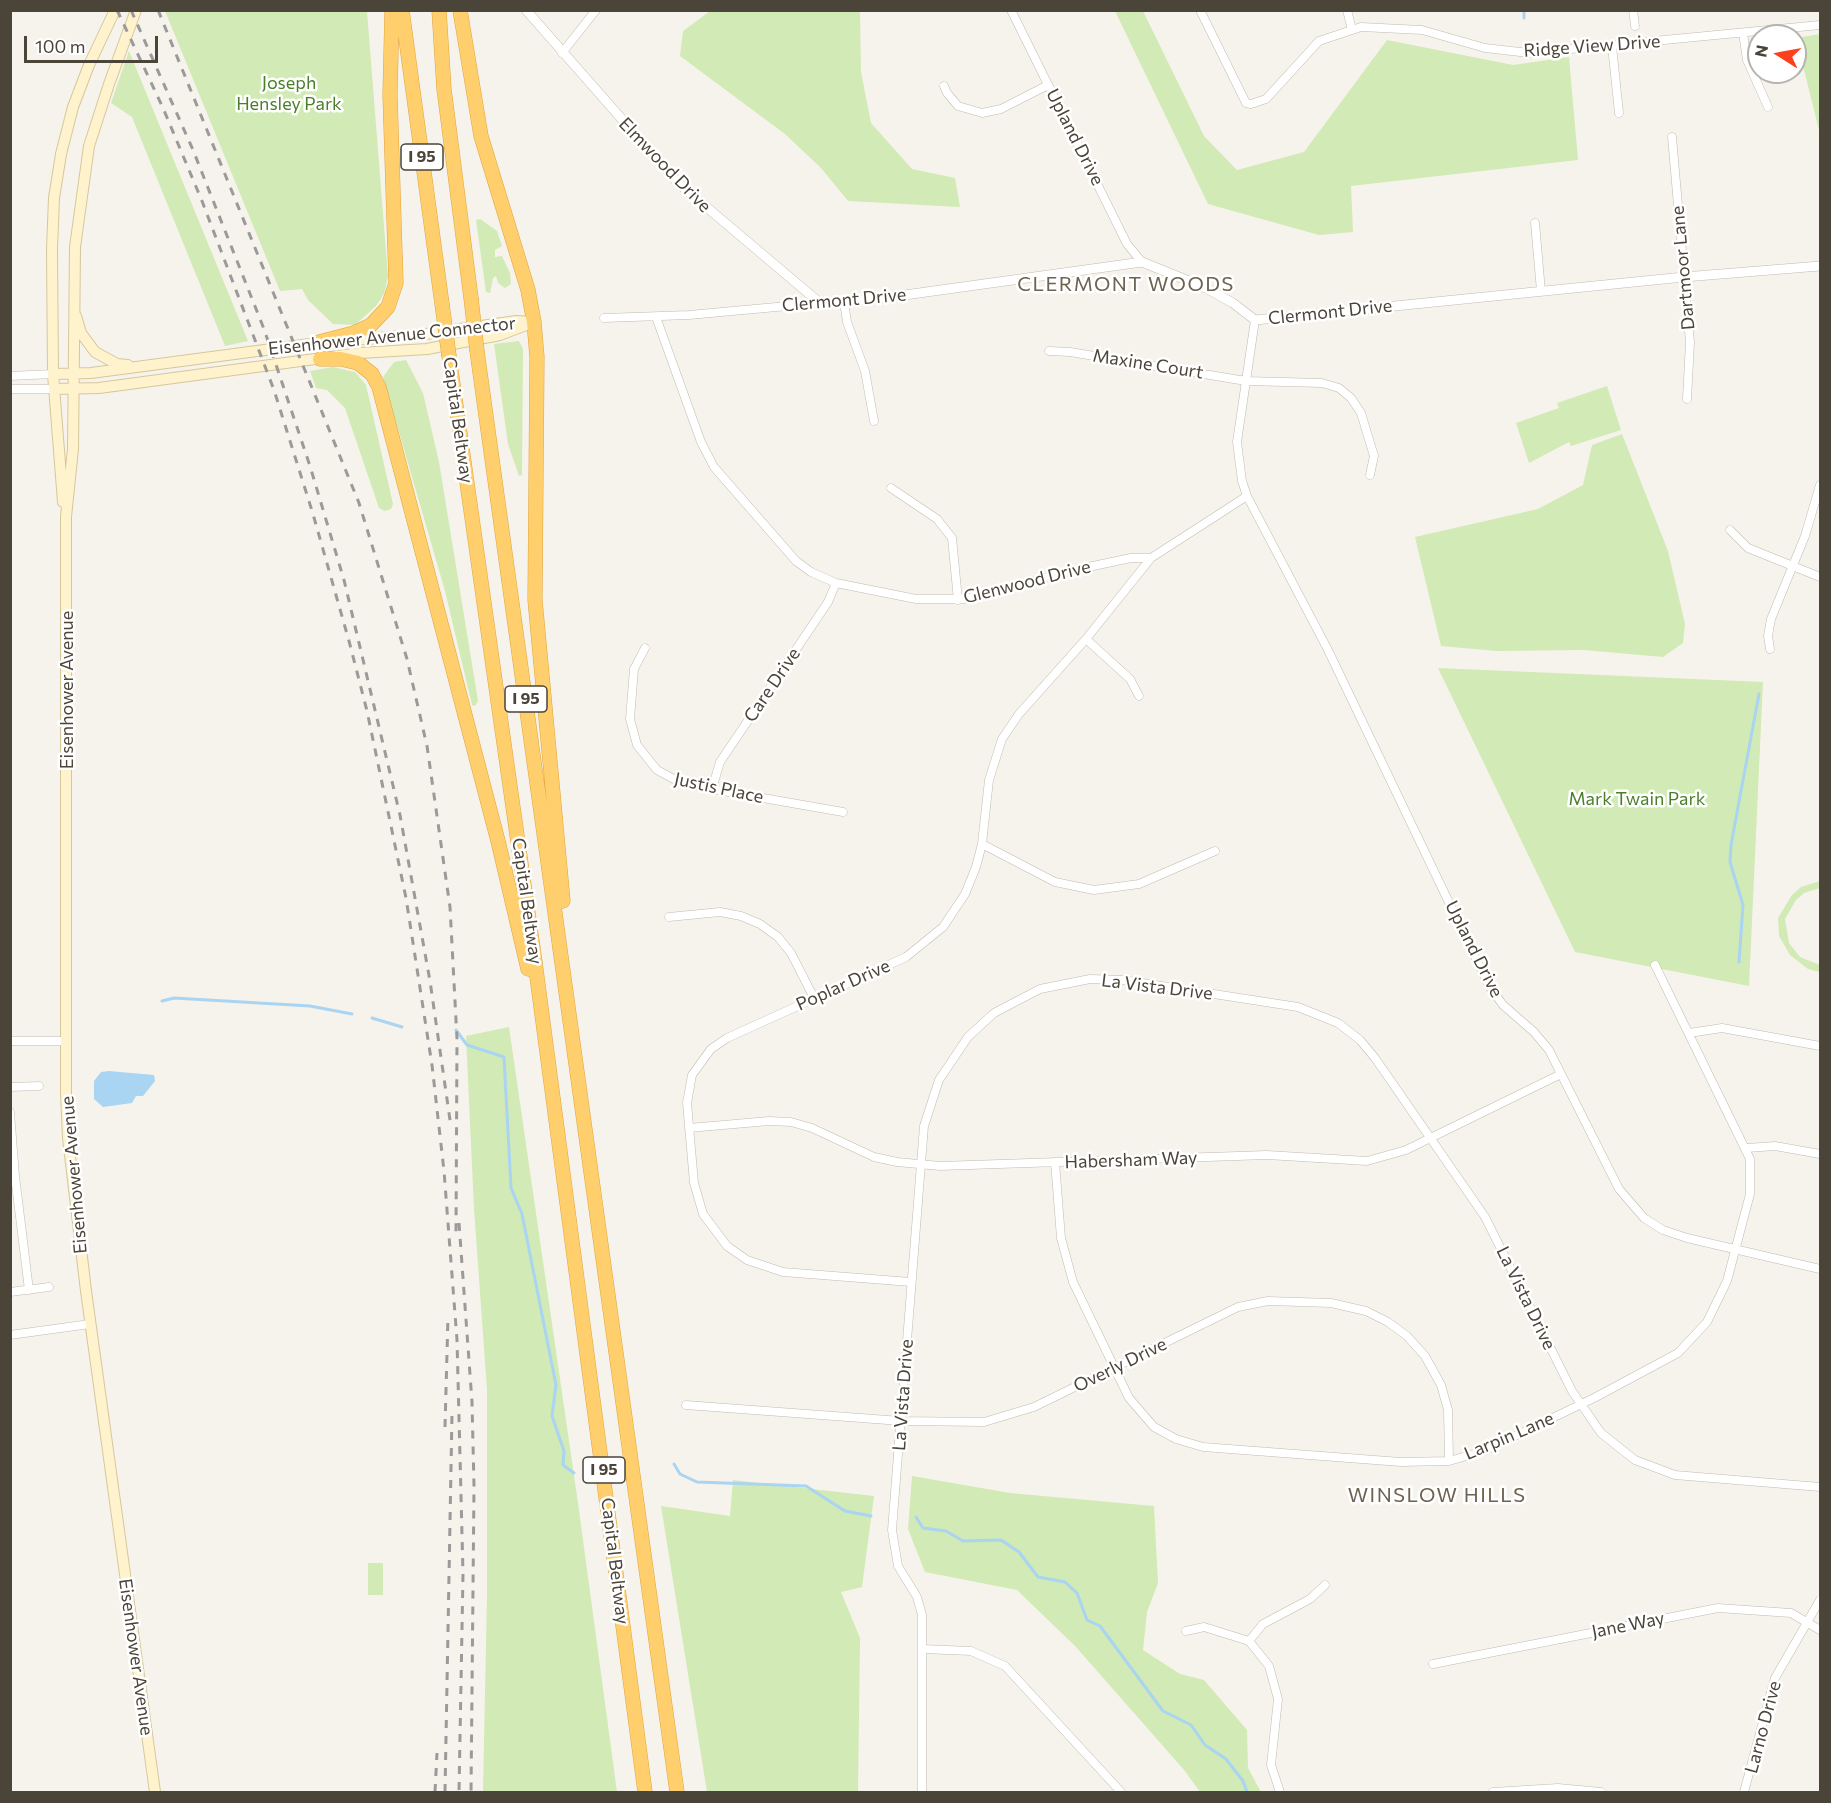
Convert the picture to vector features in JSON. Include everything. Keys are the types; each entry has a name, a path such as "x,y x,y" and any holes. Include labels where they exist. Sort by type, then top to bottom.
{"highway":[{"path":"319,342 354,333 370,325 387,307 396,283 390,95 392,10"},
{"name":"Capital Beltway","path":"402,10 560,1148 645,1792"},
{"name":"Capital Beltway","path":"439,10 444,89 477,351 677,1792"},
{"path":"460,10 481,136 528,290 534,322 537,357 535,600 575,1046"},
{"path":"320,359 341,359 358,363 372,374 379,387 498,841 531,980 560,1148"}],"main road":[{"name":"Eisenhower Avenue","path":"66,517 58,458 53,374 52,232 58,171 67,129 80,86 115,10"},
{"name":"Eisenhower Avenue","path":"136,10 89,146 77,220 73,300 73,449 66,517 66,1041 68,1138 90,1324 155,1792"},
{"path":"73,300 81,333 95,352 117,364 140,367"},
{"name":"Eisenhower Avenue Connector","path":"53,374 140,367 319,342 426,334 516,321 534,322"},
{"name":"Eisenhower Avenue Connector","path":"54,389 110,387 460,343 517,330 534,322"}],"street":[{"name":"Elmwood Drive","path":"526,10 678,183 820,303"},
{"path":"562,53 596,10"},
{"name":"Upland Drive","path":"1011,10 1127,244 1142,262"},
{"name":"Ridge View Drive","path":"1200,10 1246,103 1251,104 1266,99 1320,41 1361,27 1422,30 1507,52 1551,52 1821,25"},
{"path":"1347,10 1352,30"},
{"path":"1633,10 1635,26"},
{"path":"1743,33 1747,60 1768,107"},
{"path":"1612,46 1619,113"},
{"path":"944,86 958,106 982,113 1001,109 1048,85"},
{"name":"Dartmoor Lane","path":"1672,137 1690,350 1687,399"},
{"path":"1535,223 1541,291"},
{"name":"Clermont Drive","path":"604,318 656,317 844,302 1142,262 1206,288 1233,303 1255,320 1684,277 1821,266"},
{"path":"844,302 847,322 865,371 874,422"},
{"name":"Glenwood Drive","path":"656,317 701,442 714,467 796,561 811,572 836,583 916,598 958,600 1074,570 1131,558 1151,558 1247,496"},
{"path":"1247,496 1242,482 1237,442 1255,320"},
{"name":"Maxine Court","path":"1049,351 1071,352 1246,381 1322,383 1340,388 1351,398 1360,413 1374,456 1370,475"},
{"path":"10,376 53,374"},
{"path":"10,389 54,389"},
{"path":"1770,649 1768,627 1813,514 1821,485"},
{"path":"891,488 937,519 952,538 958,600"},
{"name":"Upland Drive","path":"1247,496 1328,650 1489,986 1503,1005 1542,1041 1619,1189 1636,1211 1652,1224 1671,1234 1821,1269"},
{"path":"1730,530 1748,548 1821,577"},
{"name":"Poplar Drive","path":"911,1282 783,1272 759,1266 738,1255 716,1234 700,1206 694,1183 687,1103 689,1086 696,1067 711,1049 727,1038 906,957 933,938 951,918 965,894 982,844 989,780 1002,739 1018,714 1086,639 1151,558"},
{"name":"Care Drive","path":"712,789 720,762 828,602 836,583"},
{"path":"1086,639 1130,679 1139,696"},
{"name":"Justis Place","path":"645,648 636,661 630,719 637,745 649,763 665,776 683,784 843,812"},
{"path":"982,844 1055,882 1094,890 1139,884 1215,851"},
{"path":"669,917 720,912 741,916 760,924 778,937 791,953 814,998"},
{"name":"Larpin Lane","path":"1054,1162 1058,1215 1067,1262 1079,1298 1129,1398 1144,1418 1164,1434 1189,1444 1401,1462 1449,1461 1496,1446 1660,1365 1692,1341 1720,1300 1736,1248 1752,1182 1750,1159 1747,1148 1655,965"},
{"name":"La Vista Drive","path":"922,1792 922,1616 917,1597 898,1566 893,1546 924,1126 933,1094 947,1065 968,1037 994,1013 1024,996 1057,984 1090,979 1123,980 1288,1005 1326,1016 1349,1031 1369,1049 1497,1239 1581,1404 1593,1424 1611,1443 1635,1460 1661,1471 1690,1477 1821,1487"},
{"path":"1689,1032 1722,1028 1821,1046"},
{"path":"10,1041 66,1041"},
{"name":"Habersham Way","path":"689,1128 769,1120 791,1122 812,1128 874,1156 920,1165 1267,1155 1367,1161 1392,1156 1430,1139 1561,1074"},
{"path":"10,1087 39,1086"},
{"path":"10,1112 15,1176 29,1290"},
{"path":"1747,1148 1774,1146 1821,1154"},
{"path":"10,1292 49,1287"},
{"name":"Overly Drive","path":"686,1405 961,1424 1001,1419 1034,1407 1226,1312 1251,1304 1285,1300 1354,1307 1377,1316 1397,1328 1416,1345 1431,1365 1441,1385 1448,1410 1449,1461"},
{"path":"10,1335 90,1324"},
{"path":"1250,1641 1263,1624 1310,1599 1325,1585"},
{"name":"Larno Drive","path":"1744,1792 1775,1678 1821,1600"},
{"name":"Jane Way","path":"1433,1664 1718,1608 1791,1612 1821,1630"},
{"path":"1186,1631 1204,1628 1250,1641 1269,1666 1278,1699 1271,1765 1280,1792"},
{"path":"922,1649 971,1651 1005,1666 1121,1792"},
{"path":"1493,1792 1532,1788 1601,1792"}],"green space":[{"name":"Joseph Hensley Park","path":"165,11 367,11 388,277 384,294 376,306 355,325 333,324 308,300 302,289 280,291"},
{"path":"710,11 860,11 861,72 871,123 912,169 955,178 960,207 848,201 821,168 785,134 680,56 683,31"},
{"path":"1115,11 1143,11 1204,136 1237,170 1304,152 1387,40 1513,65 1569,57 1578,160 1351,186 1353,232 1319,235 1208,204"},
{"path":"1820,34 1820,134 1807,82 1807,36"},
{"path":"129,51 248,341 225,346 132,117 111,103"},
{"path":"480,219 497,231 502,246 495,250 495,257 502,256 510,273 511,284 505,288 498,283 496,276 493,278 490,293 486,292 476,220"},
{"path":"519,341 523,349 522,475 519,476 508,444 494,344"},
{"path":"406,360 423,393 439,462 478,701 475,706 472,705 445,591 383,377 394,362"},
{"path":"333,367 355,372 366,385 393,504 391,509 385,511 379,508 345,408 327,390 316,388 310,371"},
{"path":"1607,386 1621,430 1571,446 1569,442 1529,463 1516,423 1559,408 1557,403"},
{"path":"1622,434 1668,551 1685,624 1683,643 1663,657 1584,650 1497,651 1441,646 1415,537 1538,509 1583,485 1592,445"},
{"name":"Mark Twain Park","path":"1438,668 1763,682 1749,986 1575,952"},
{"path":"1820,881 1820,888 1804,893 1796,900 1785,919 1789,943 1800,957 1820,965 1820,972 1808,969 1790,955 1779,936 1778,918 1792,895 1801,887"},
{"path":"509,1027 617,1792 483,1792 487,1595 487,1390 474,1209 466,1036"},
{"path":"912,1476 1010,1493 1154,1506 1158,1583 1147,1612 1143,1650 1180,1674 1204,1680 1247,1730 1248,1768 1261,1792 1200,1792 1185,1771 1076,1647 1017,1590 925,1572 908,1529"},
{"path":"733,1480 874,1496 862,1587 841,1592 860,1638 858,1792 707,1792 661,1506 730,1516"},
{"path":"368,1563 383,1563 383,1595 368,1595"}],"water":[{"path":"101,1072 154,1075 155,1081 143,1096 136,1096 132,1103 103,1107 94,1099 94,1081"}],"waterway":[{"path":"1524,10 1524,18"},
{"path":"1739,962 1743,905 1730,862 1731,845 1759,694"},
{"path":"162,1001 174,998 310,1006 352,1014"},
{"path":"372,1018 402,1027"},
{"path":"456,1030 467,1045 504,1057 511,1188 522,1214 556,1385 552,1416 564,1451 563,1465 574,1473"},
{"path":"674,1464 680,1474 697,1482 806,1486 845,1511 871,1516"},
{"path":"916,1517 923,1528 946,1531 963,1541 1001,1540 1019,1552 1038,1577 1065,1582 1077,1593 1087,1620 1100,1626 1163,1711 1191,1725 1205,1745 1226,1759 1243,1781 1247,1792"}],"railway":[{"path":"117,10 163,108 202,201 274,390 313,514 349,641 367,711 406,898 432,1065 444,1171 457,1340 463,1574 459,1792"},
{"path":"131,10 193,150 264,329 310,466 344,580 400,815 430,981 451,1127"},
{"path":"158,10 359,503 407,659 427,746 450,907 457,1039 456,1232"},
{"path":"459,1223 472,1402 474,1486 471,1792"},
{"path":"445,1427 448,1316"},
{"path":"445,1792 452,1414"},
{"path":"435,1792 437,1753"}],"district":[{"name":"CLERMONT WOODS","path":"1126,284"},
{"name":"WINSLOW HILLS","path":"1437,1495"}]}
